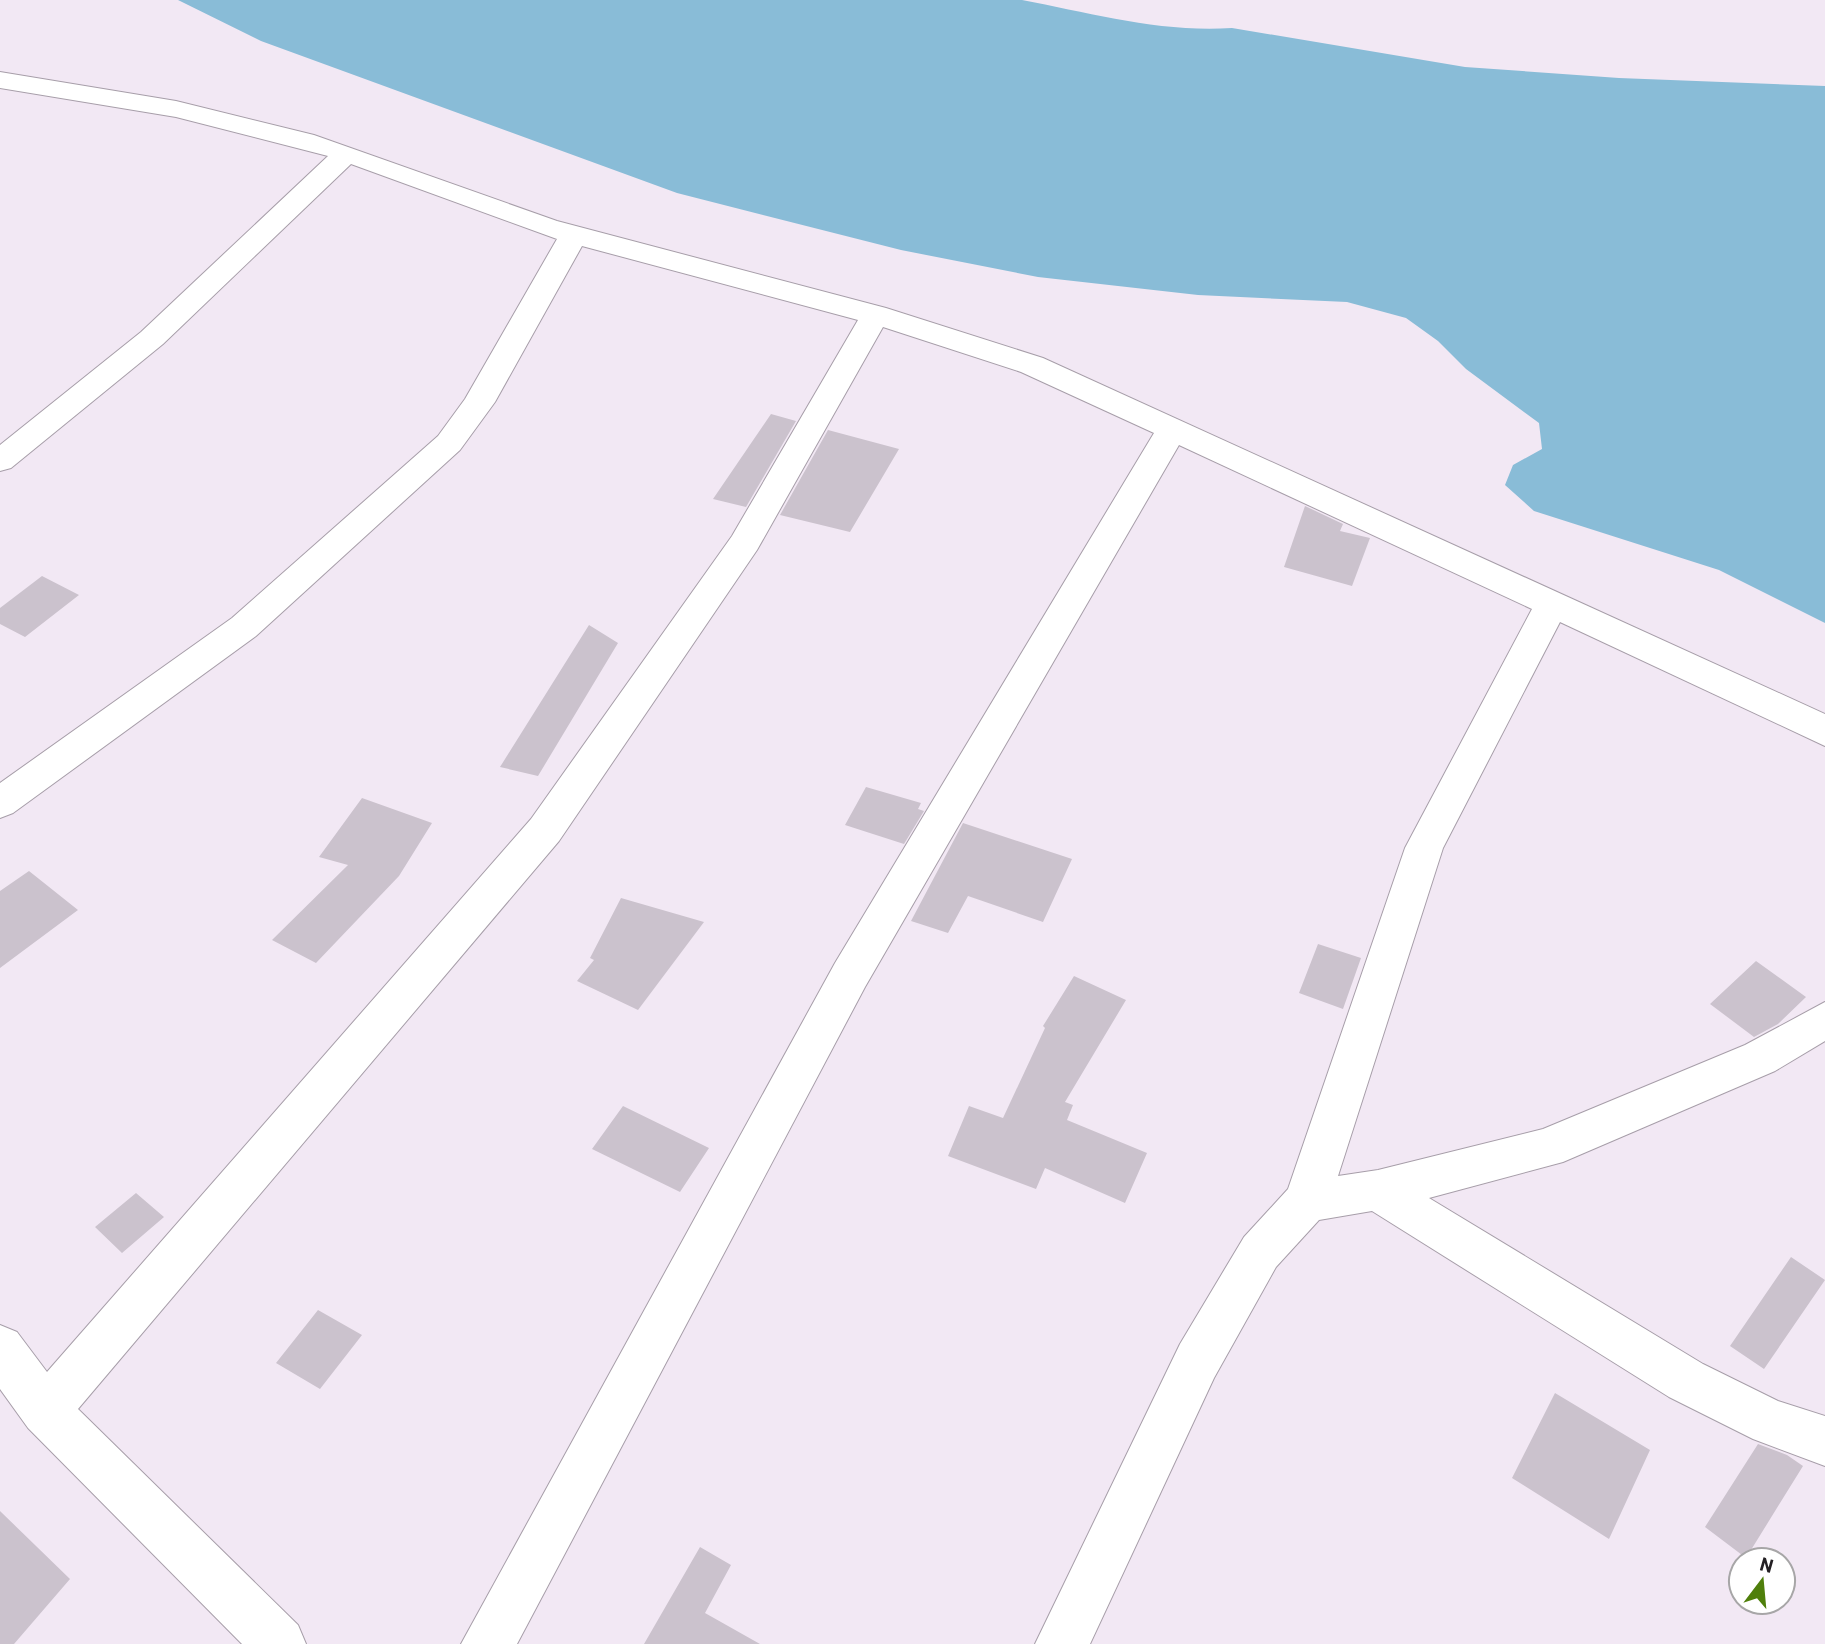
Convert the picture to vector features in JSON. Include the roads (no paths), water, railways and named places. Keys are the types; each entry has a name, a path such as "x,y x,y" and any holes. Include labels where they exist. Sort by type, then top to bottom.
{"street":[{"path":"0,80 125,98 241,123 347,153 574,235 876,314 1032,365 1807,720 1825,733"},
{"path":"0,461 152,338 347,153"},
{"path":"0,803 244,626 449,443 479,402 574,235"},
{"path":"45,1411 544,830 745,542 876,314"},
{"path":"488,1644 850,975 1172,429"},
{"path":"1062,1644 1198,1361 1260,1252 1307,1201 1424,848 1552,603"},
{"path":"1307,1201 1378,1190 1547,1148 1760,1058 1825,1020"},
{"path":"1378,1190 1482,1258 1671,1373 1767,1419 1825,1441"},
{"path":"0,1348 45,1411 279,1644"}],"water":[{"path":"178,0 1022,0 1153,25 1232,28 1465,67 1619,78 1825,86 1825,623 1719,570 1534,511 1505,485 1513,465 1542,449 1539,423 1466,369 1438,341 1406,318 1347,302 1198,295 1038,277 901,250 677,193 261,41"}]}
